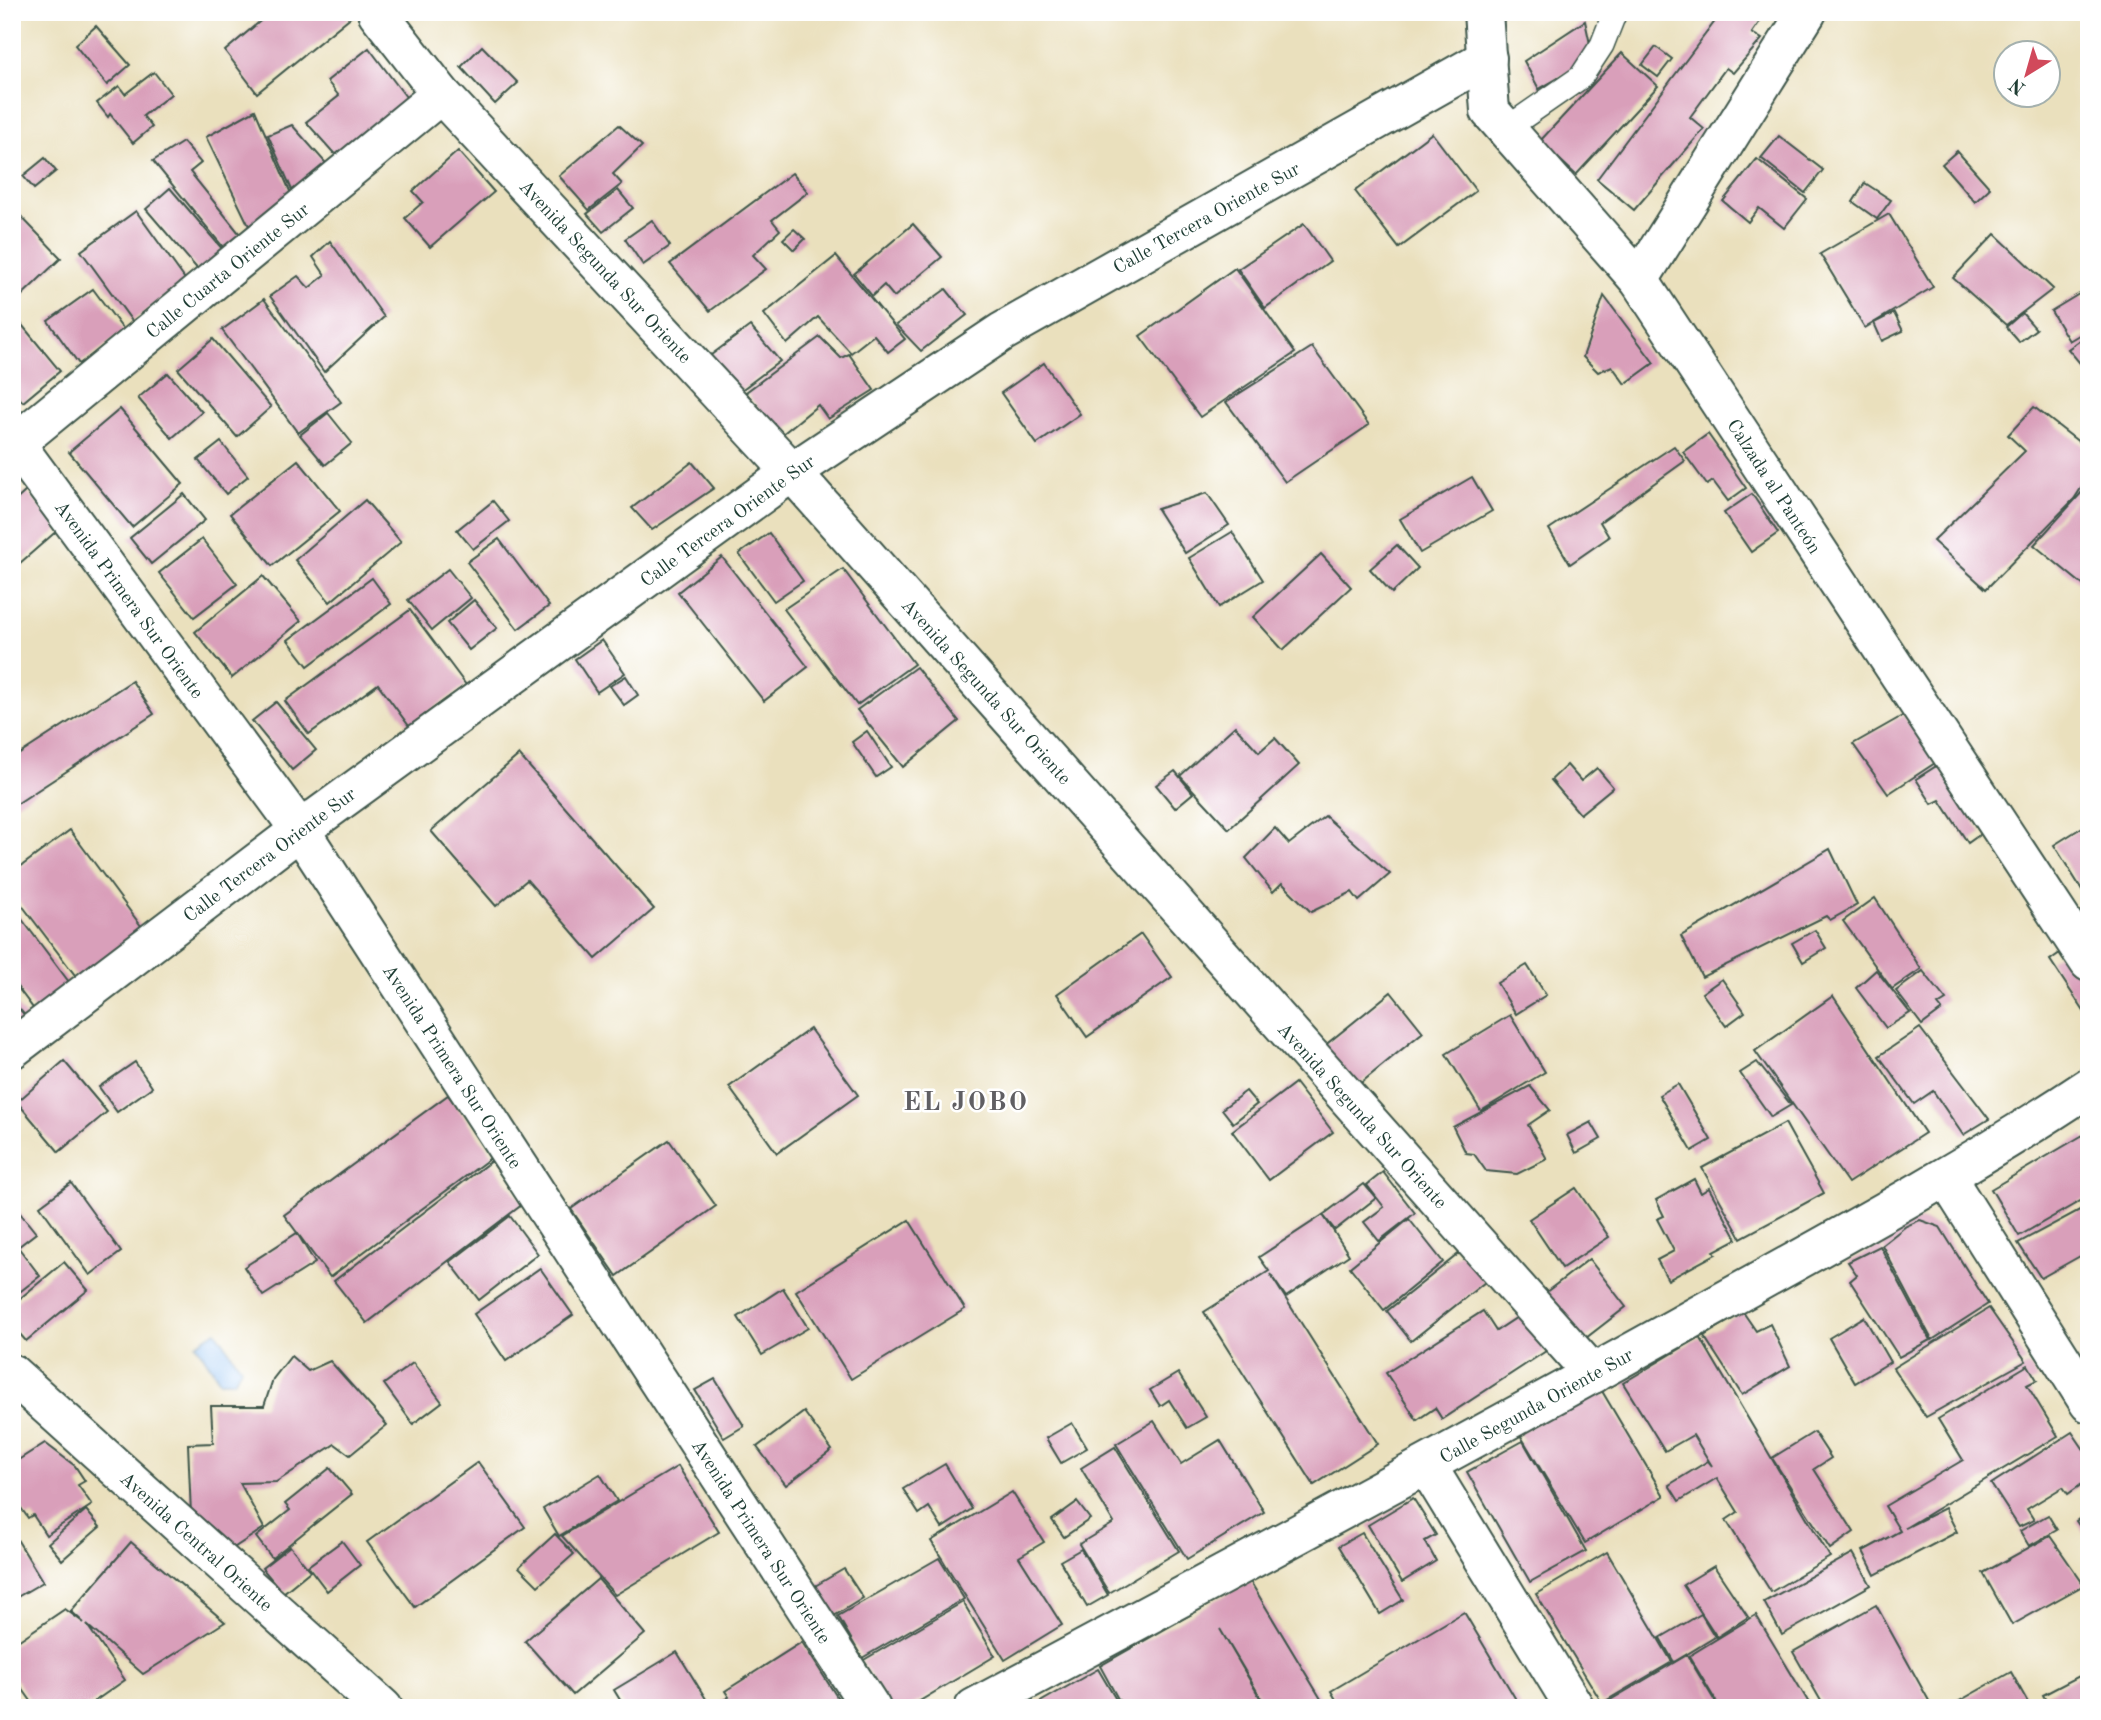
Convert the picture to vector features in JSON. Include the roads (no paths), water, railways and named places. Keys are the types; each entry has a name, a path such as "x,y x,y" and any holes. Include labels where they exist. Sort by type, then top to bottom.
{"street":[{"name":"Avenida Segunda Sur Oriente","path":"377,12 442,94 792,472 1593,1374"},
{"name":"Calzada al Panteón","path":"1483,12 1490,111 1639,280 2089,962"},
{"path":"1639,280 1807,12"},
{"name":"Calle Tercera Oriente Sur","path":"12,1049 300,830 792,472 1002,332 1486,58"},
{"name":"Calle Cuarta Oriente Sur","path":"13,443 442,94"},
{"name":"Avenida Primera Sur Oriente","path":"13,443 300,830 871,1708"},
{"name":"Calle Segunda Oriente Sur","path":"974,1708 1427,1466 1947,1177 2089,1087"},
{"path":"1947,1177 2089,1403"},
{"name":"Avenida Central Oriente","path":"12,1374 383,1708"},
{"path":"1427,1466 1575,1708"}],"lane":[{"path":"1506,129 1581,78 1602,45 1615,12"}],"water":[{"path":"216,1331 241,1368 234,1381 220,1381 196,1344"}],"district":[{"name":"EL JOBO","path":"966,1101"}]}
